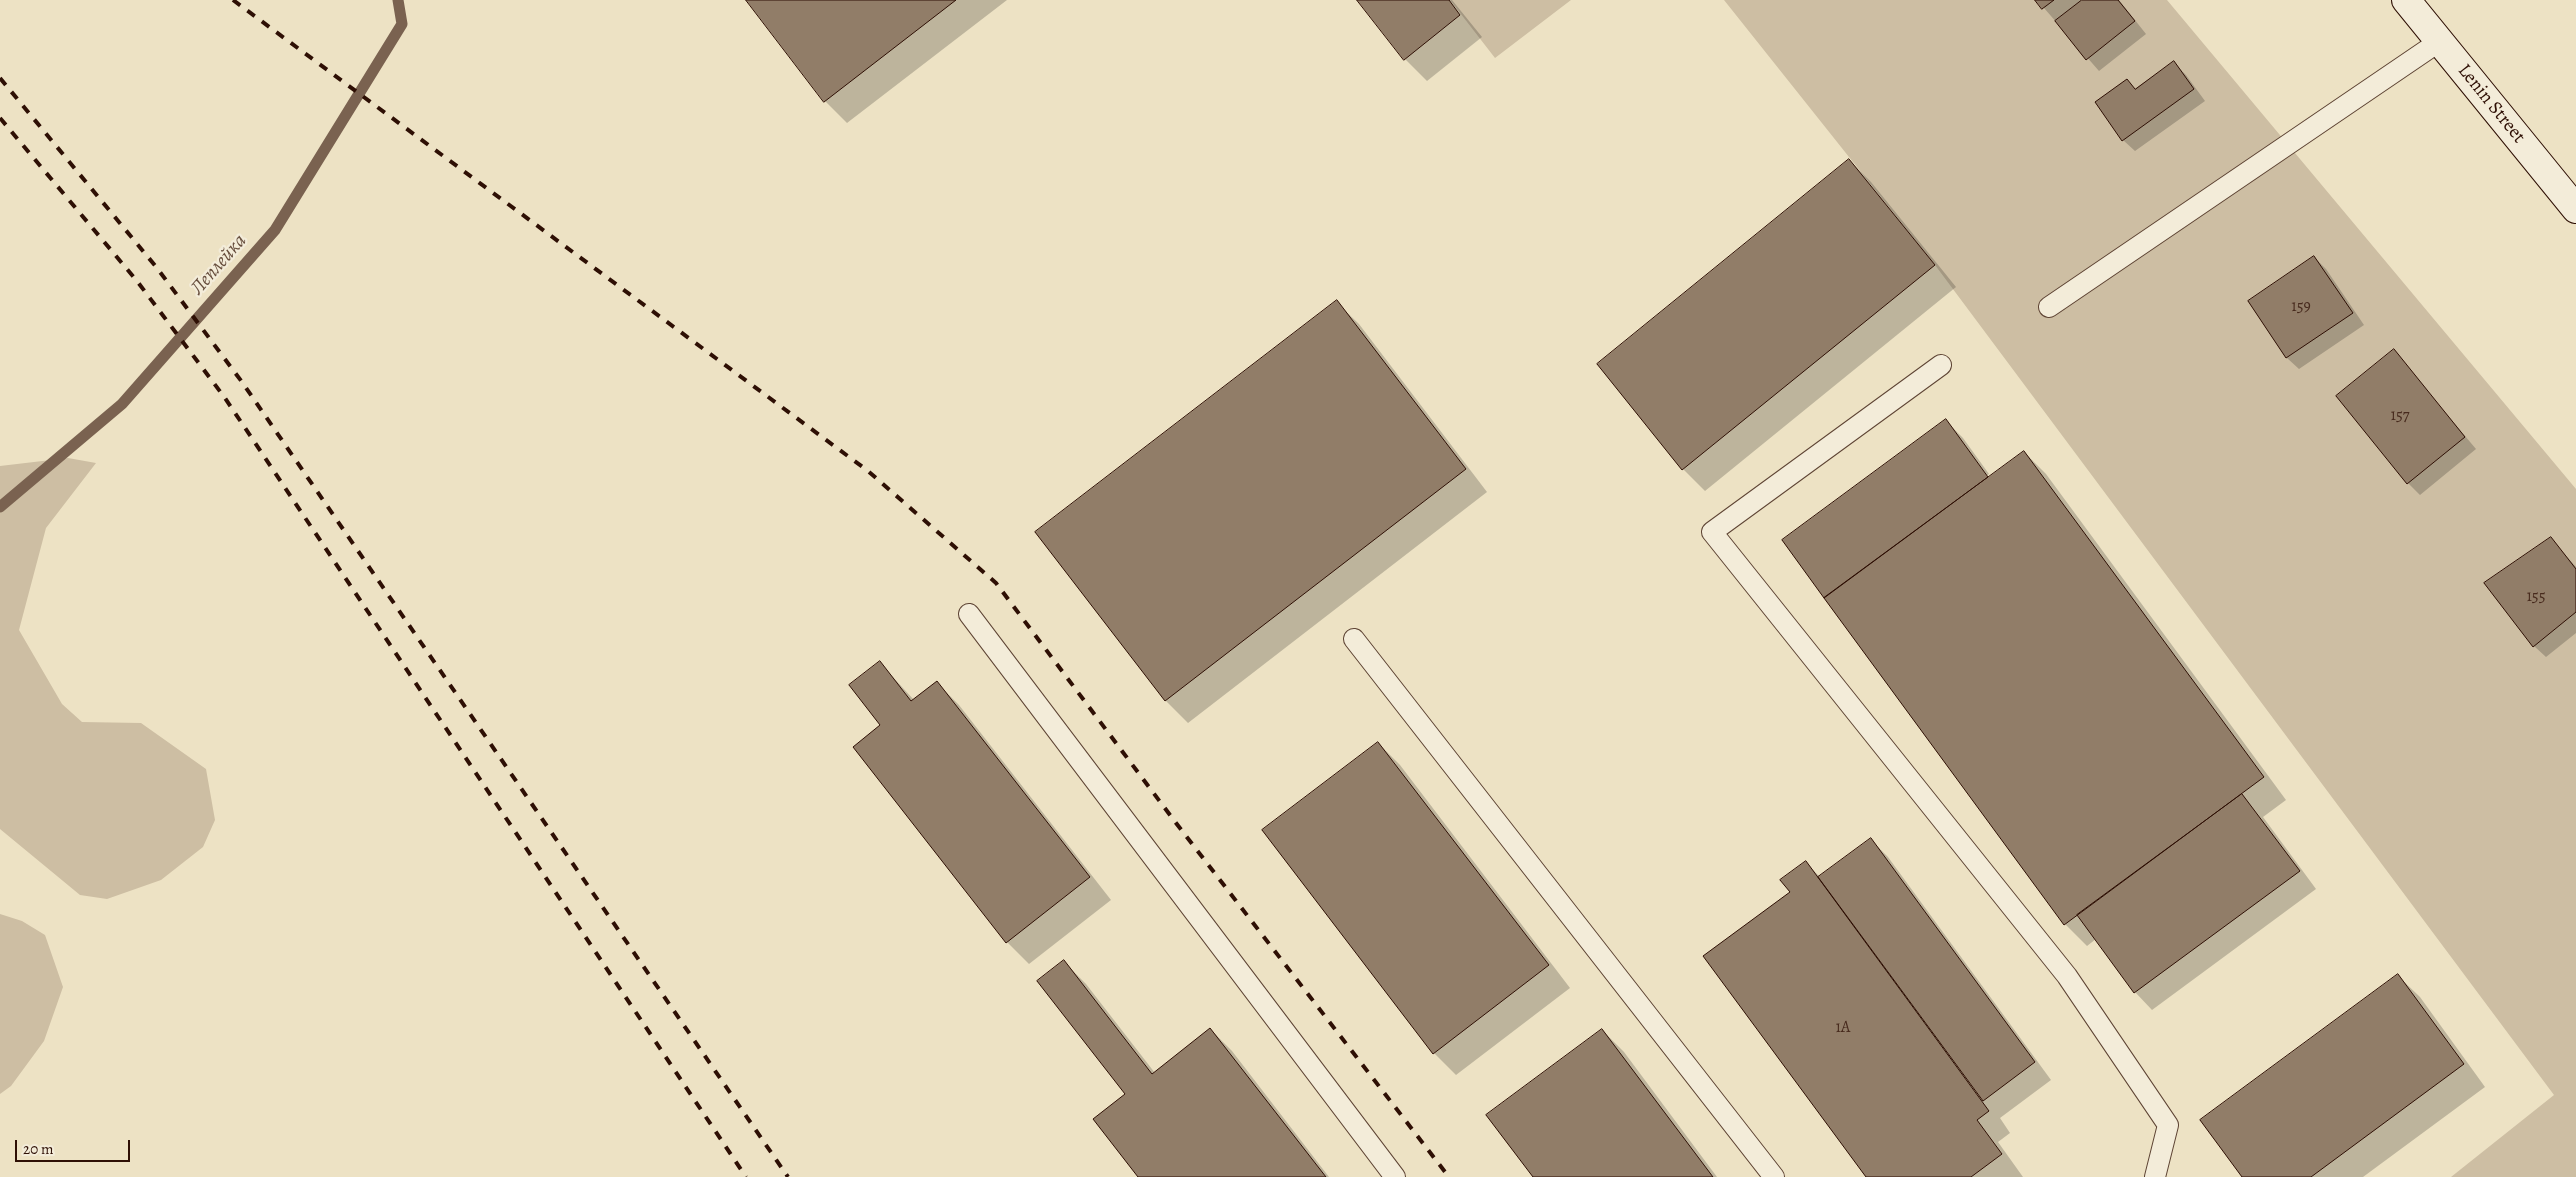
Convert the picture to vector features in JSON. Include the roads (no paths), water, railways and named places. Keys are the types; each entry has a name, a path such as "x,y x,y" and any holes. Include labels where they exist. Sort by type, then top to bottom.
{"main road":[{"name":"Lenin Street","path":"2406,0 2576,209"}],"lane":[{"path":"2049,307 2440,41"},
{"path":"1941,365 1712,532 2067,976 2168,1125 2155,1177"},
{"path":"969,614 1395,1177"},
{"path":"1354,639 1774,1177"}],"waterway":[{"name":"Леплейка","path":"0,507 122,404 275,230 402,24 398,0"}],"railway":[{"path":"233,0 868,471 996,583 1176,823 1449,1177"},
{"path":"0,78 157,268 242,382 788,1177"},
{"path":"0,118 137,281 225,398 746,1177"}]}
